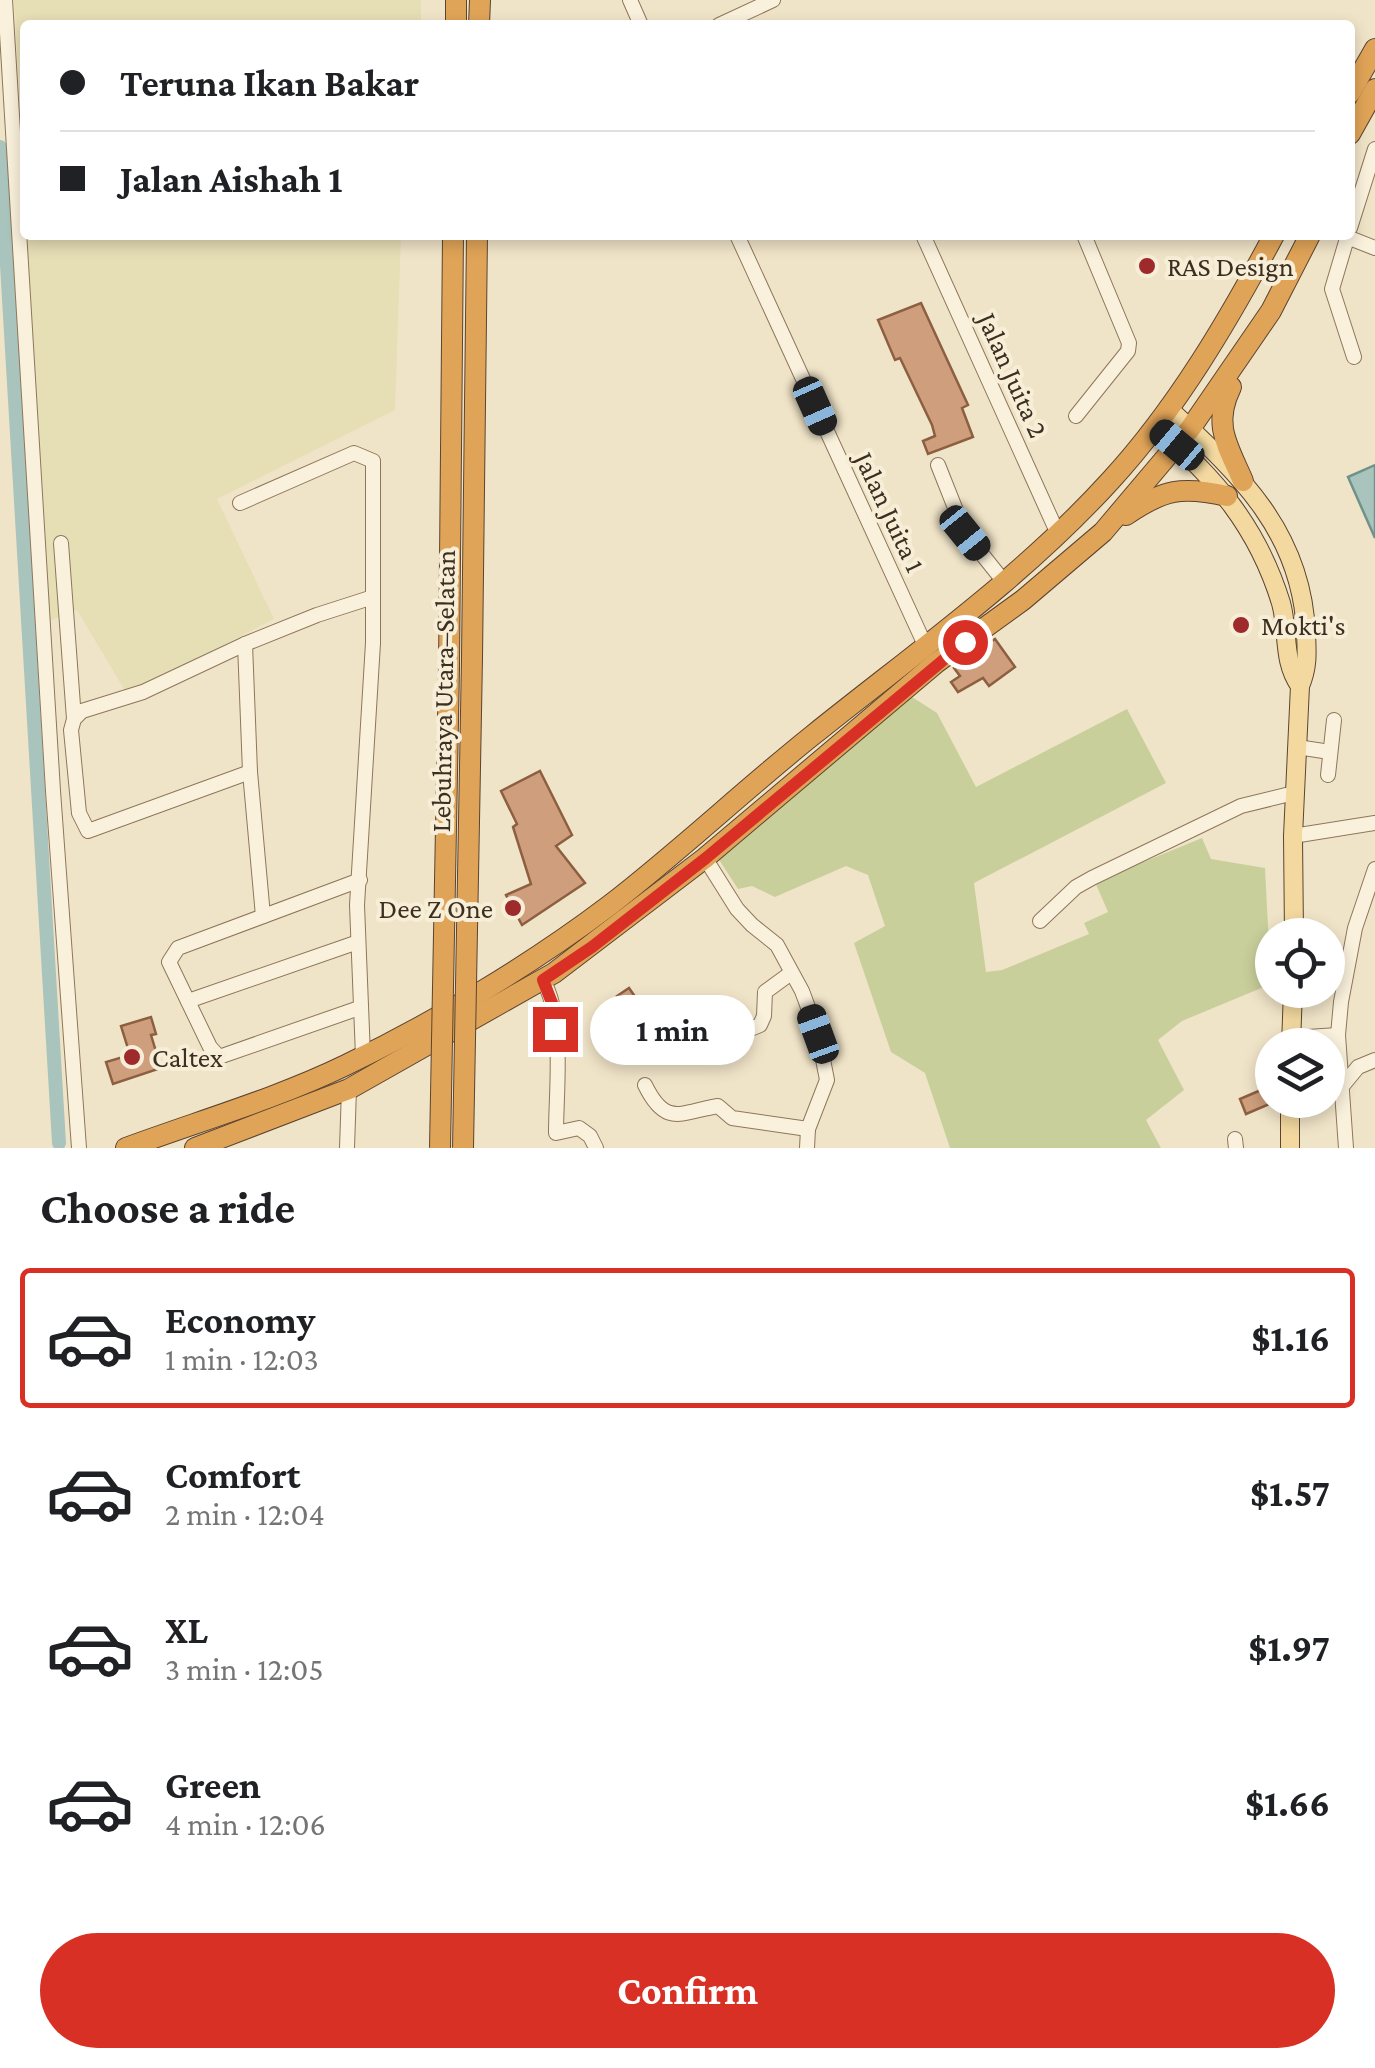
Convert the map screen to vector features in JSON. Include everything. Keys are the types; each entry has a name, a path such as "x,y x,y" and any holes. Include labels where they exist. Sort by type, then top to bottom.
{"highway":[{"path":"1355,84 1375,49"},
{"path":"1355,125 1375,90"},
{"name":"Lebuhraya Utara–Selatan","path":"440,1148 453,240"},
{"name":"Lebuhraya Utara–Selatan","path":"463,1148 477,240"},
{"path":"126,1148 253,1103 362,1056 476,993 607,907 1005,583 1058,534 1112,479 1155,427 1231,314 1271,240"},
{"path":"1243,481 1220,424 1220,410 1308,240"},
{"path":"1104,532 1184,437 1272,311"},
{"path":"195,1148 349,1089 543,980 706,858 936,664 1024,600 1104,532 1164,493 1184,488 1226,496"}],"main road":[{"path":"1168,408 1184,437 1250,528 1282,606 1290,672 1300,686"},
{"path":"1155,427 1184,437 1243,481 1269,514 1293,559 1305,598 1308,669 1300,686 1292,836 1294,918"},
{"path":"1290,1118 1290,1148"}],"street":[{"path":"5,0 79,1148"},
{"path":"754,18 774,0"},
{"path":"1355,211 1375,148"},
{"name":"Jalan Juita 1","path":"740,240 925,645"},
{"name":"Jalan Juita 2","path":"925,240 1058,534"},
{"path":"1076,416 1128,351 1129,343 1086,240"},
{"path":"1346,240 1332,290 1354,357"},
{"path":"240,502 354,453 373,461 372,597 356,905 362,1056"},
{"path":"938,465 965,533 1005,583"},
{"path":"60,544 74,719 70,730 75,784 79,813 88,831 250,772"},
{"path":"74,719 82,711 143,692 316,614 372,597"},
{"path":"245,644 250,772 263,916"},
{"path":"1328,774 1334,720"},
{"path":"1297,748 1330,752"},
{"path":"1040,920 1076,887 1092,878 1241,806 1294,793"},
{"path":"1292,836 1375,824"},
{"path":"706,858 737,909 777,944 810,1014 826,1070 825,1088 808,1129 807,1148"},
{"path":"1339,1028 1355,928 1375,868"},
{"path":"359,1008 219,1056 210,1047 169,962 178,948 360,880"},
{"path":"188,1001 358,942"},
{"path":"727,1039 760,1025 765,992 791,973"},
{"path":"543,980 555,1018 556,1133 579,1128 590,1136 596,1148"},
{"path":"1345,1083 1358,1067 1375,1060"},
{"path":"645,1085 657,1108 676,1116 718,1106 732,1118 808,1129"},
{"path":"347,1148 349,1089"},
{"path":"1345,1116 1346,1148"}],"shaded area":[{"path":"14,0 421,0 421,20 20,20 20,109"},
{"path":"27,240 401,240 395,410 217,499 274,619 127,694 77,610 46,622"}],"green space":[{"path":"912,697 937,713 976,787 1127,709 1166,783 974,883 986,972 1002,970 1089,934 1084,923 1108,912 1095,882 1202,838 1211,859 1265,868 1268,918 1255,918 1255,991 1182,1021 1158,1040 1184,1090 1146,1120 1161,1148 950,1148 925,1073 891,1052 854,943 885,926 868,875 846,866 775,897 752,886 738,889 718,858"}],"water":[{"path":"1375,465 1375,538 1348,477"}],"building":[{"path":"921,303 968,405 962,408 973,437 928,454 923,441 935,436 932,425 900,358 895,360 878,320"},
{"path":"995,639 1015,667 989,686 983,678 958,692 951,682 960,676 954,668"},
{"path":"540,771 572,835 556,846 585,883 522,925 506,895 531,884 513,827 517,824 501,791"},
{"path":"629,988 647,1014 634,1022 617,996"},
{"path":"151,1017 156,1034 151,1035 161,1068 113,1084 106,1062 130,1055 121,1026"},
{"path":"1255,1093 1255,1110 1246,1114 1240,1099"}],"waterway":[{"path":"0,147 59,1143"}],"place":[{"name":"RAS Design","path":"1147,266"},
{"name":"Mokti's","path":"1241,625"},
{"name":"Dee Z One","path":"513,908"},
{"name":"Caltex","path":"132,1057"}],"route":[{"path":"555,1029 554,1008 543,980 706,858 965,642"}]}
